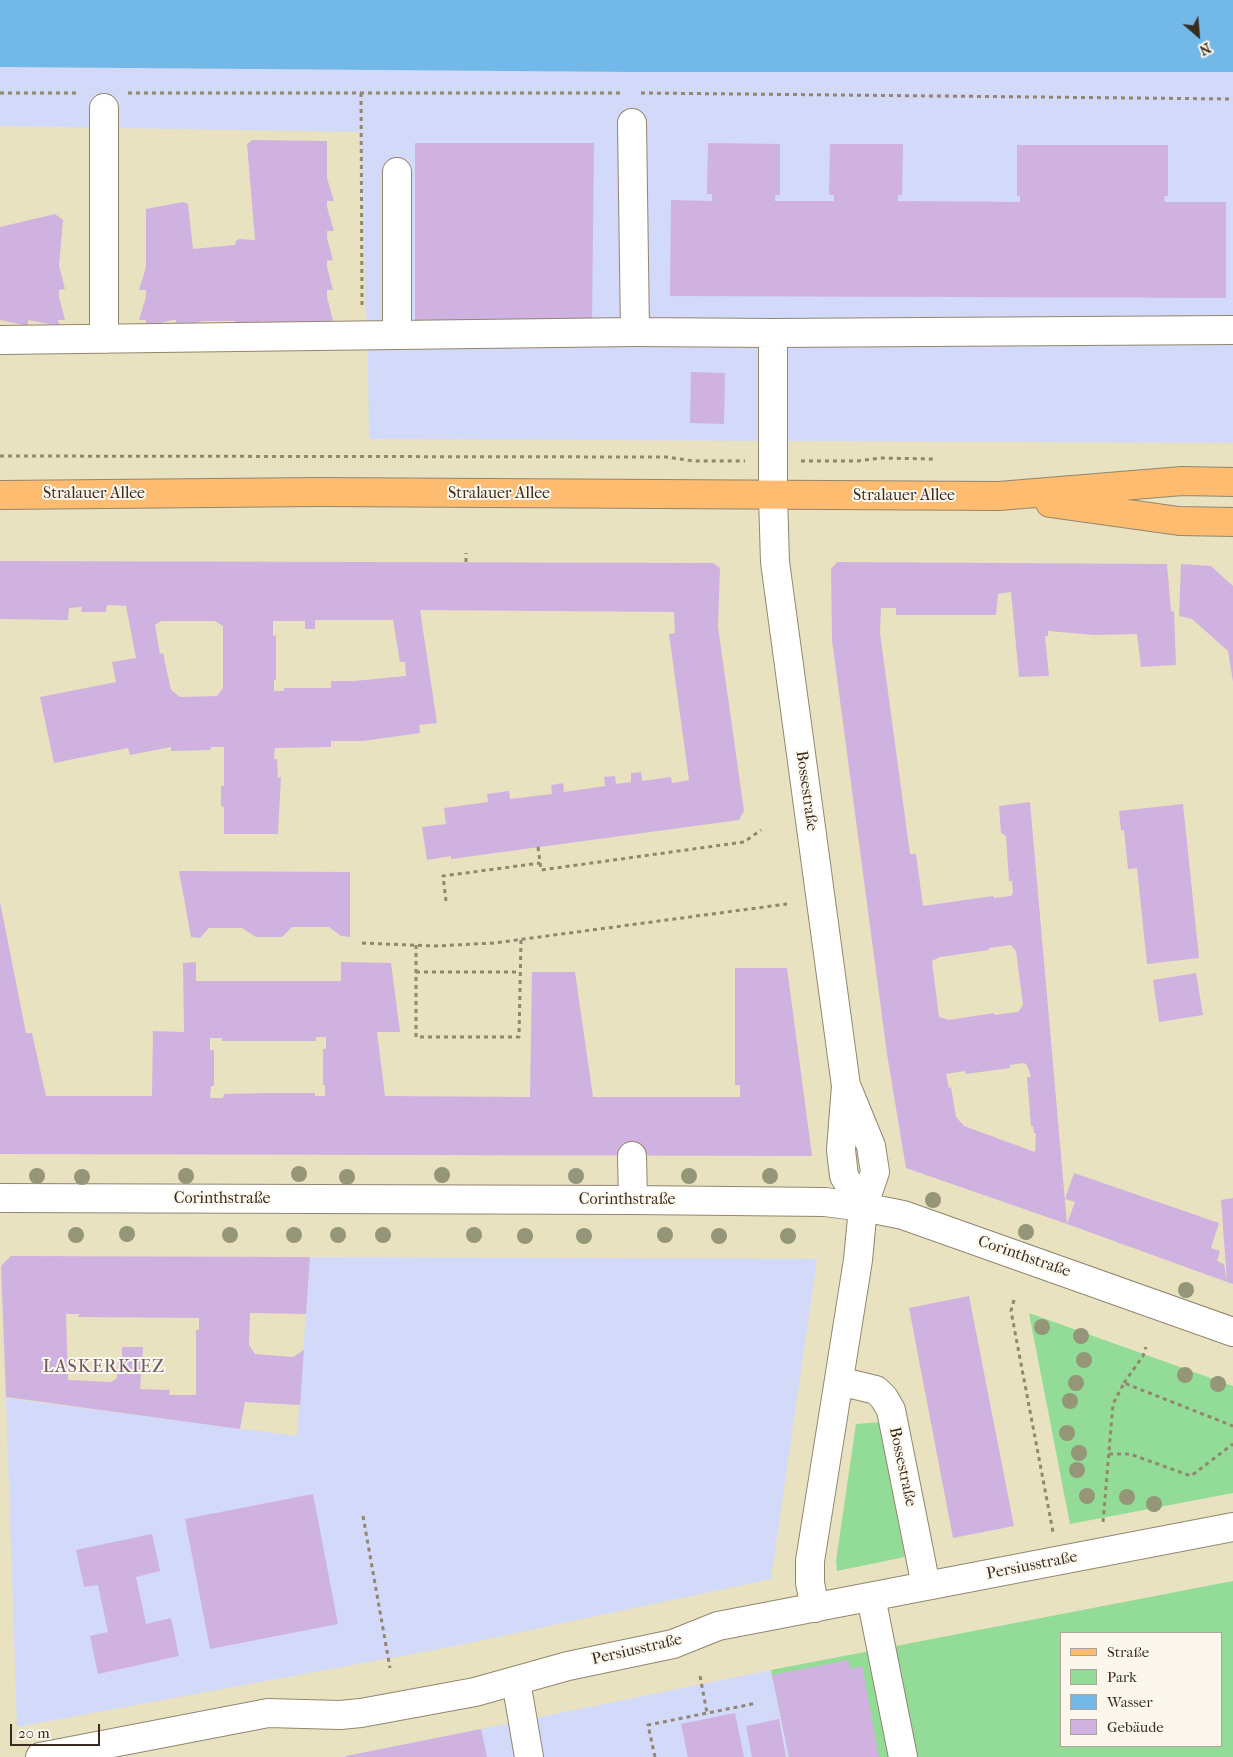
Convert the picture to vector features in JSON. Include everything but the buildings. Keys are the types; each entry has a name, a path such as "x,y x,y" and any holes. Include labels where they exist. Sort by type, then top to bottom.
{"main road":[{"name":"Stralauer Allee","path":"0,495 319,492 999,496 1182,481 1233,482"},
{"name":"Stralauer Allee","path":"999,496 1179,521 1233,522"}],"street":[{"path":"104,339 105,98"},
{"path":"632,123 635,332"},
{"path":"397,172 397,335"},
{"path":"0,340 635,332 1233,330"},
{"name":"Bossestraße","path":"773,333 773,496 776,562 846,1086 871,1146 875,1172 862,1207 859,1250 810,1569 815,1608"},
{"path":"632,1156 633,1200"},
{"name":"Corinthstraße","path":"0,1198 825,1202 899,1214 1233,1332"},
{"name":"Bossestraße","path":"839,1381 876,1390 884,1398 890,1410 926,1586"},
{"name":"Persiusstraße","path":"40,1757 268,1713 340,1715 361,1713 475,1692 568,1666 673,1644 718,1626 1233,1527"},
{"path":"871,1596 903,1757"},
{"path":"516,1681 529,1757"}],"path":[{"path":"361,93 362,335"},
{"path":"0,94 105,98 361,93 632,93 1233,99"},
{"path":"0,456 666,457 698,461"},
{"path":"845,461 881,458 933,459"},
{"path":"466,553 466,562"},
{"path":"538,847 540,870 744,842 761,830"},
{"path":"446,902 443,876 540,863"},
{"path":"362,943 416,945 494,944 787,904"},
{"path":"416,945 416,1037 519,1038 521,940"},
{"path":"416,972 520,972"},
{"path":"1014,1300 1011,1311 1054,1538"},
{"path":"1104,1527 1102,1518 1113,1404 1124,1383 1143,1356 1146,1347"},
{"path":"1124,1383 1233,1426"},
{"path":"1109,1454 1130,1454 1191,1476 1233,1444"},
{"path":"363,1516 390,1668"},
{"path":"700,1676 707,1713"},
{"path":"655,1757 648,1725 757,1703"}],"shaded area":[{"path":"0,67 634,72 1233,72 1233,443 369,439 360,132 0,126"},
{"path":"310,1257 817,1259 771,1579 455,1646 17,1727 6,1398 297,1436"},
{"path":"771,1670 789,1757 341,1757 481,1729"}],"green space":[{"path":"1029,1313 1233,1386 1233,1493 1070,1524"},
{"path":"880,1422 905,1557 837,1571 836,1561 856,1424"},
{"path":"1233,1581 1233,1757 789,1757 771,1670"}],"water":[{"path":"0,0 1233,0 1233,72 634,72 0,67"}],"district":[{"name":"LASKERKIEZ","path":"104,1368"}]}
